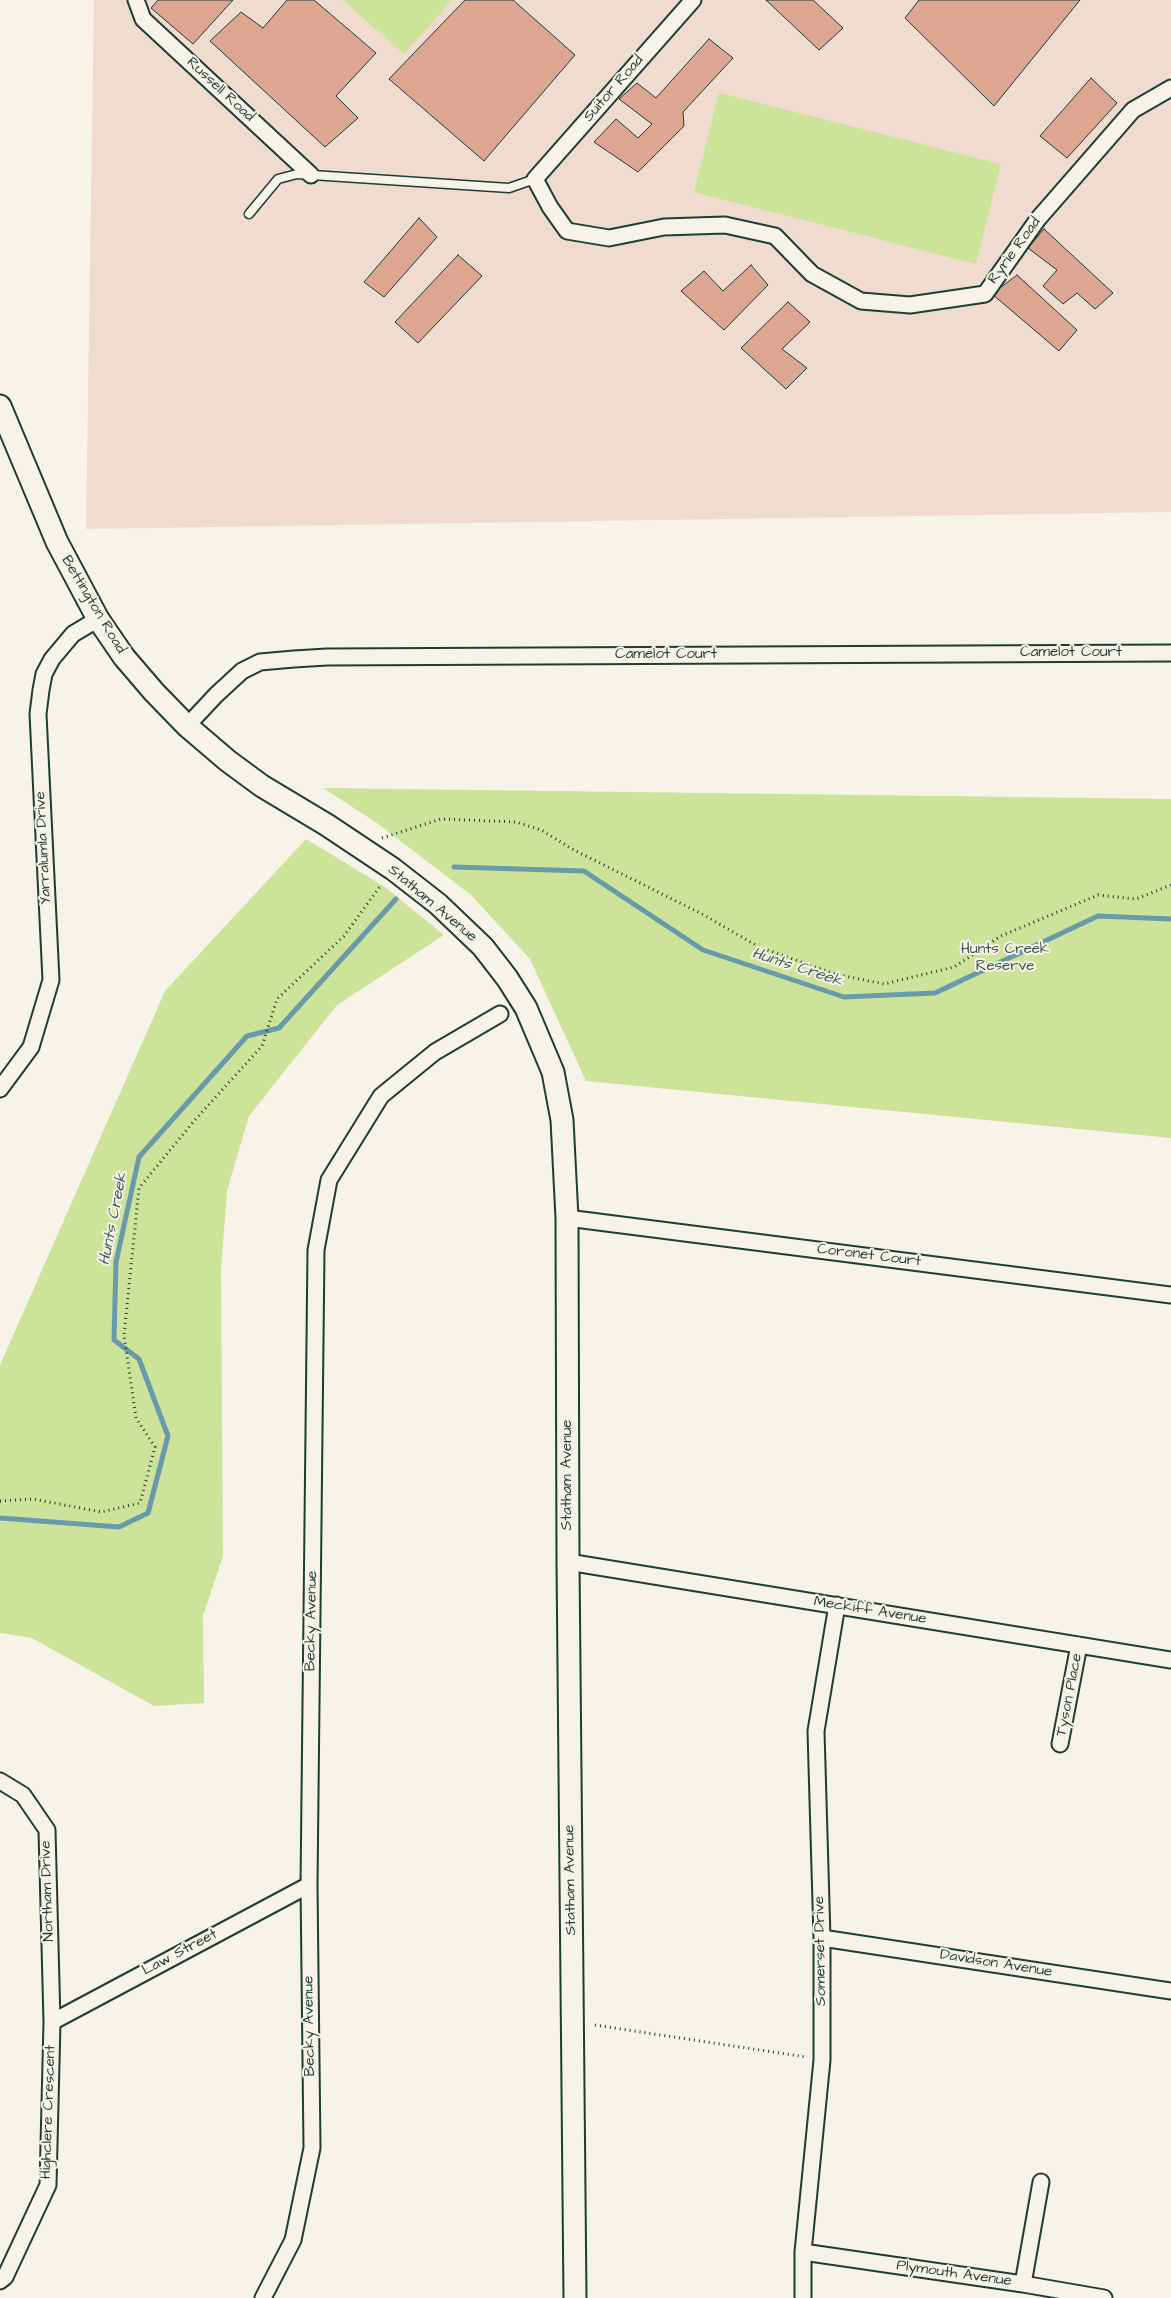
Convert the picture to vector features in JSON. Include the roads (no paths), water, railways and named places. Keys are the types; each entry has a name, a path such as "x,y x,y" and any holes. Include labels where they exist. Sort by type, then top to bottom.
{"main road":[{"name":"Bettington Road","path":"0,406 57,542 98,618 124,657 154,692 188,726 262,786"},
{"name":"Statham Avenue","path":"262,786 360,846 393,869 438,904 483,947 507,978 526,1008 554,1072 562,1120 567,1218 568,1562 575,2298"}],"street":[{"name":"Russell Road","path":"136,0 143,19 311,175"},
{"name":"Suitor Road","path":"536,179 693,0"},
{"name":"Ryrie Road","path":"536,179 550,207 568,231 609,238 664,227 725,225 774,236 812,274 861,301 910,306 985,294 1038,219 1133,110 1171,88"},
{"name":"Yarralumla Drive","path":"0,1089 31,1047 51,980 38,714 44,674 52,659 73,634 98,618"},
{"name":"Camelot Court","path":"188,726 216,695 242,671 260,662 294,659 336,657 1171,653"},
{"name":"Becky Avenue","path":"262,2298 293,2240 312,2148 309,1885 316,1250 329,1180 381,1096 435,1052 500,1014"},
{"name":"Coronet Court","path":"567,1218 1171,1295"},
{"name":"Meckiff Avenue","path":"568,1562 1171,1660"},
{"name":"Somerset Drive","path":"803,2298 803,2252 822,2060 822,1938 816,1731 837,1605"},
{"name":"Tyson Place","path":"1060,1744 1079,1645"},
{"name":"Northam Drive","path":"0,1781 23,1795 47,1830 52,2022"},
{"name":"Law Street","path":"52,2022 309,1885"},
{"name":"Davidson Avenue","path":"822,1938 1171,1991"},
{"name":"Highclere Crescent","path":"0,2281 5,2277 48,2185 52,2022"},
{"path":"1023,2284 1041,2182"},
{"name":"Plymouth Avenue","path":"803,2252 1023,2284 1104,2298"}],"lane":[{"path":"249,214 278,179 297,174 509,188 536,179"}],"waterway":[{"name":"Hunts Creek","path":"454,867 584,871 703,950 844,997 935,993 1098,916 1171,919"},
{"name":"Hunts Creek","path":"0,1518 119,1527 148,1513 168,1436 139,1359 114,1340 116,1262 139,1157 247,1036 279,1028 396,899"}],"park label":[{"name":"Hunts Creek Reserve","path":"1005,958"}]}
